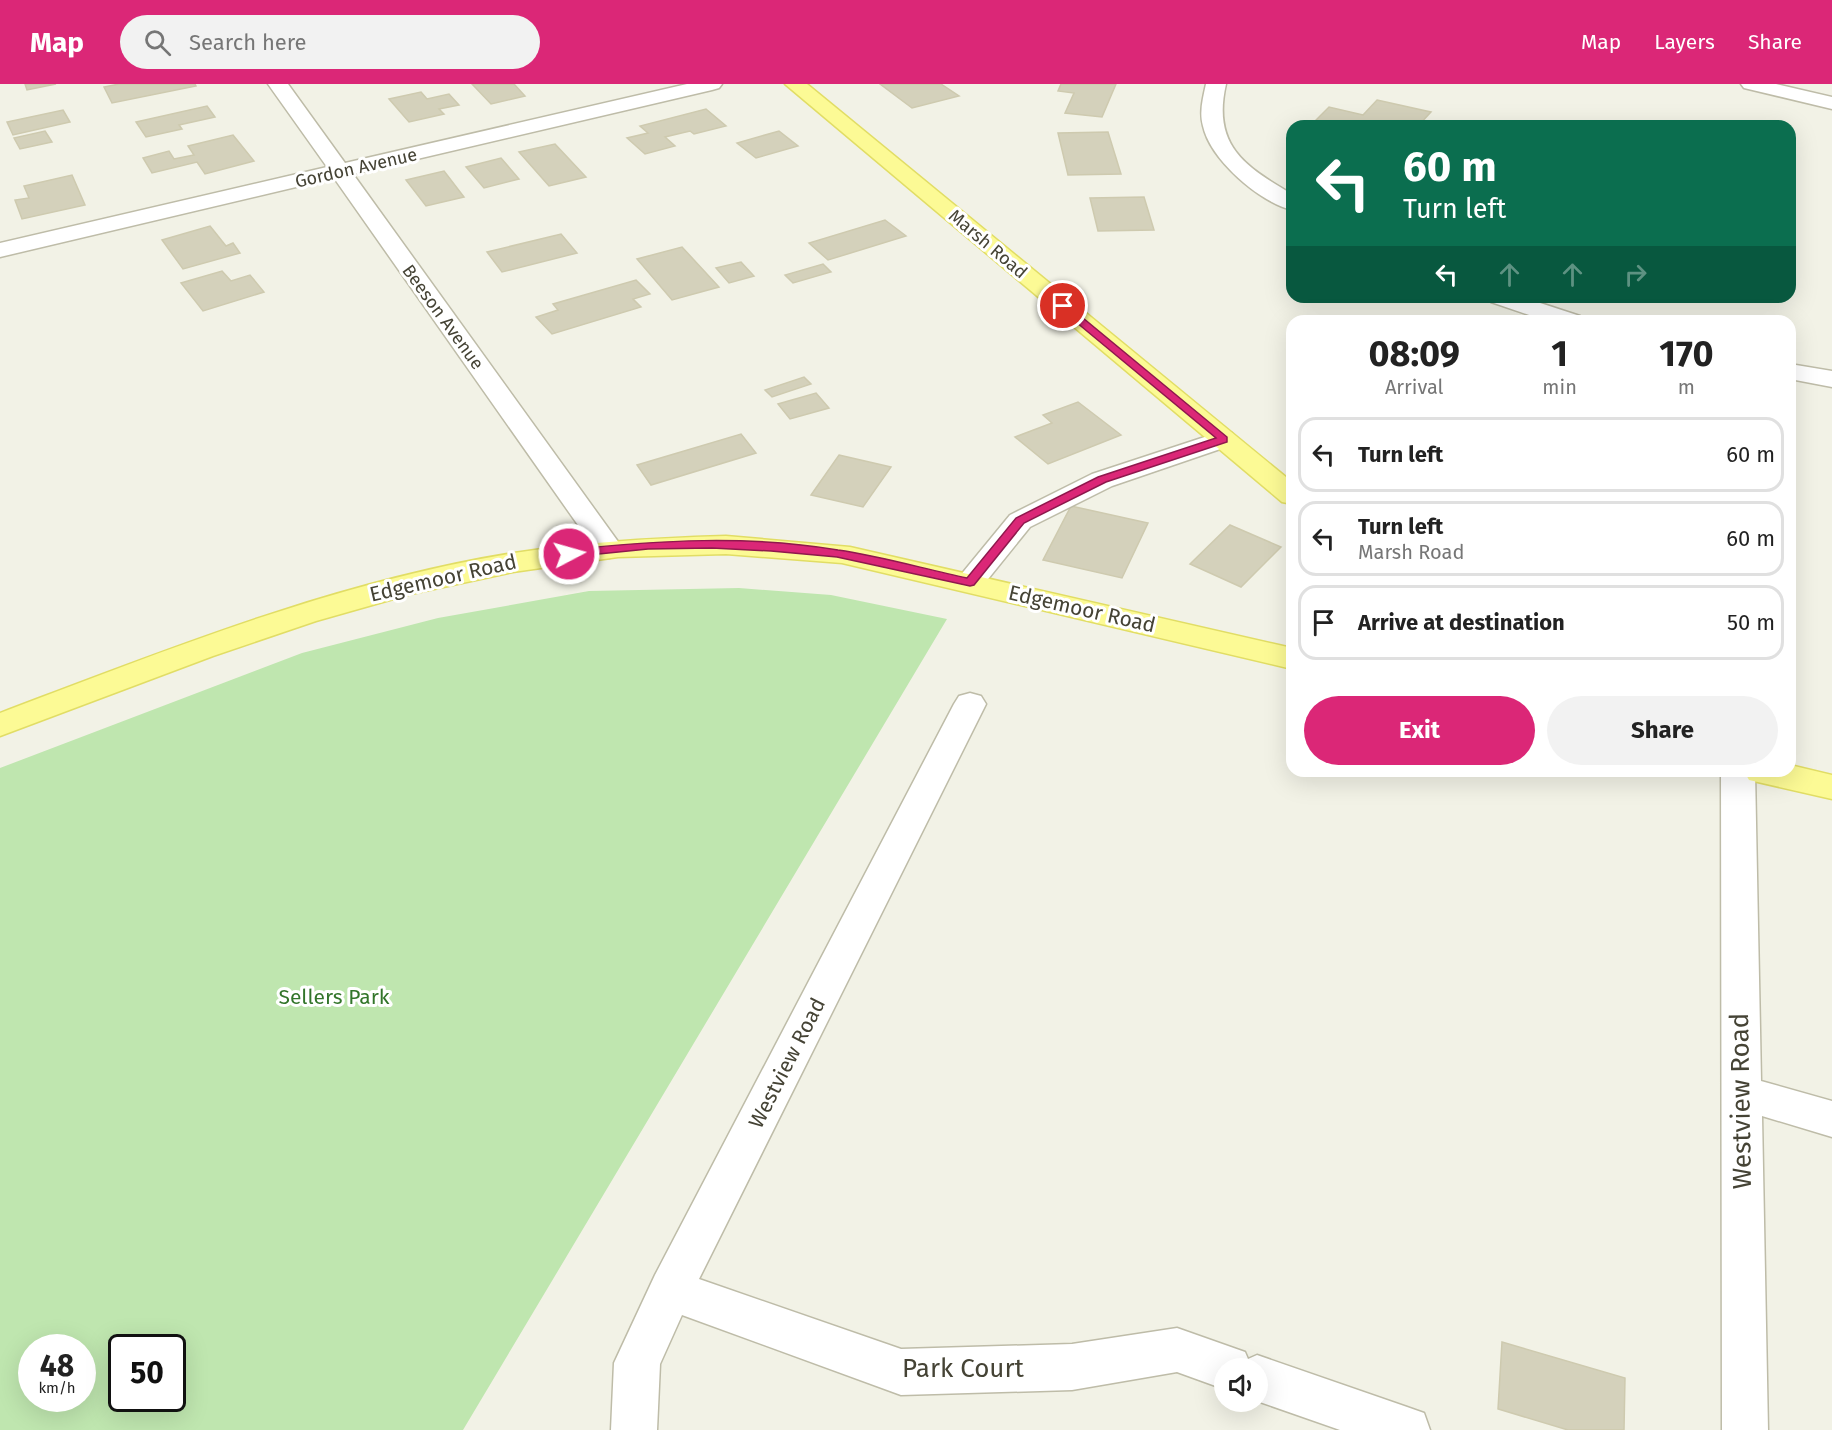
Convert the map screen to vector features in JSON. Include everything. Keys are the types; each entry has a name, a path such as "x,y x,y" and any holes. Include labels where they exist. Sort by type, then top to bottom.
{"main road":[{"name":"Marsh Road","path":"795,84 1286,491"},
{"name":"Edgemoor Road","path":"0,725 169,660 345,602 427,579 549,556 648,545 712,544 837,553 970,582 1286,658"},
{"path":"1788,777 1832,787"}],"street":[{"name":"Beeson Avenue","path":"278,84 609,549"},
{"name":"Gordon Avenue","path":"0,250 712,84"},
{"path":"1216,84 1209,112 1215,134 1225,153 1257,182 1286,200"},
{"path":"1750,84 1832,103"},
{"path":"1517,303 1553,315"},
{"path":"1796,373 1832,379"},
{"path":"970,582 1020,521 1102,480 1223,440"},
{"name":"Westview Road","path":"634,1430 637,1363 671,1290 970,704"},
{"name":"Westview Road","path":"1738,777 1745,1430"},
{"path":"1741,1092 1832,1119"},
{"name":"Park Court","path":"671,1290 901,1372 1072,1367 1177,1350 1214,1363"},
{"path":"1268,1382 1407,1430"}],"green space":[{"name":"Sellers Park","path":"739,588 831,595 947,619 463,1430 0,1430 0,768 302,653 438,618 589,591"}],"building":[{"path":"25,84 56,84 27,90"},
{"path":"119,84 195,84 196,86 112,103 104,87"},
{"path":"472,84 514,84 525,96 491,104"},
{"path":"880,84 941,84 959,96 912,108"},
{"path":"1061,84 1116,84 1102,117 1065,113 1074,93 1058,91"},
{"path":"421,92 427,99 449,94 459,105 439,109 444,114 409,122 389,99"},
{"path":"1377,100 1431,112 1424,120 1316,120 1329,107 1363,115"},
{"path":"207,106 215,117 179,125 182,129 146,137 136,122"},
{"path":"706,109 726,126 694,134 690,131 665,137 675,146 645,154 627,138 648,133 640,126"},
{"path":"63,110 70,122 13,135 7,122"},
{"path":"45,131 52,142 20,149 14,138"},
{"path":"779,131 798,146 756,158 737,143"},
{"path":"1108,132 1121,174 1068,175 1058,133"},
{"path":"233,135 254,161 205,174 197,162 152,173 143,158 169,151 174,159 194,155 188,146"},
{"path":"555,144 586,177 549,186 519,152"},
{"path":"501,158 519,179 484,188 466,167"},
{"path":"444,171 464,197 426,206 406,180"},
{"path":"72,175 85,205 22,219 15,200 29,198 24,186"},
{"path":"1144,197 1154,230 1098,231 1090,198"},
{"path":"885,220 906,236 828,260 809,243"},
{"path":"210,226 226,246 233,243 240,253 183,269 162,240"},
{"path":"561,234 577,253 502,272 487,252"},
{"path":"682,247 719,287 672,300 637,259"},
{"path":"741,262 754,276 729,283 716,268"},
{"path":"823,264 831,272 793,283 785,275"},
{"path":"222,271 231,281 250,275 264,292 203,311 181,283"},
{"path":"636,280 650,294 633,299 641,307 552,334 536,317 558,310 553,304"},
{"path":"804,377 811,384 772,397 765,390"},
{"path":"816,393 829,408 790,419 778,404"},
{"path":"1078,402 1121,435 1048,464 1015,437 1052,423 1043,415"},
{"path":"741,434 756,453 651,485 637,465"},
{"path":"839,455 891,467 863,507 811,495"},
{"path":"1071,506 1148,523 1122,578 1043,560"},
{"path":"1230,525 1281,547 1241,587 1190,564"},
{"path":"1502,1342 1625,1378 1624,1430 1568,1430 1498,1409"}],"route":[{"path":"569,554 648,545 712,544 771,547 837,553 970,582 1020,521 1102,480 1223,440 1063,306"}]}
